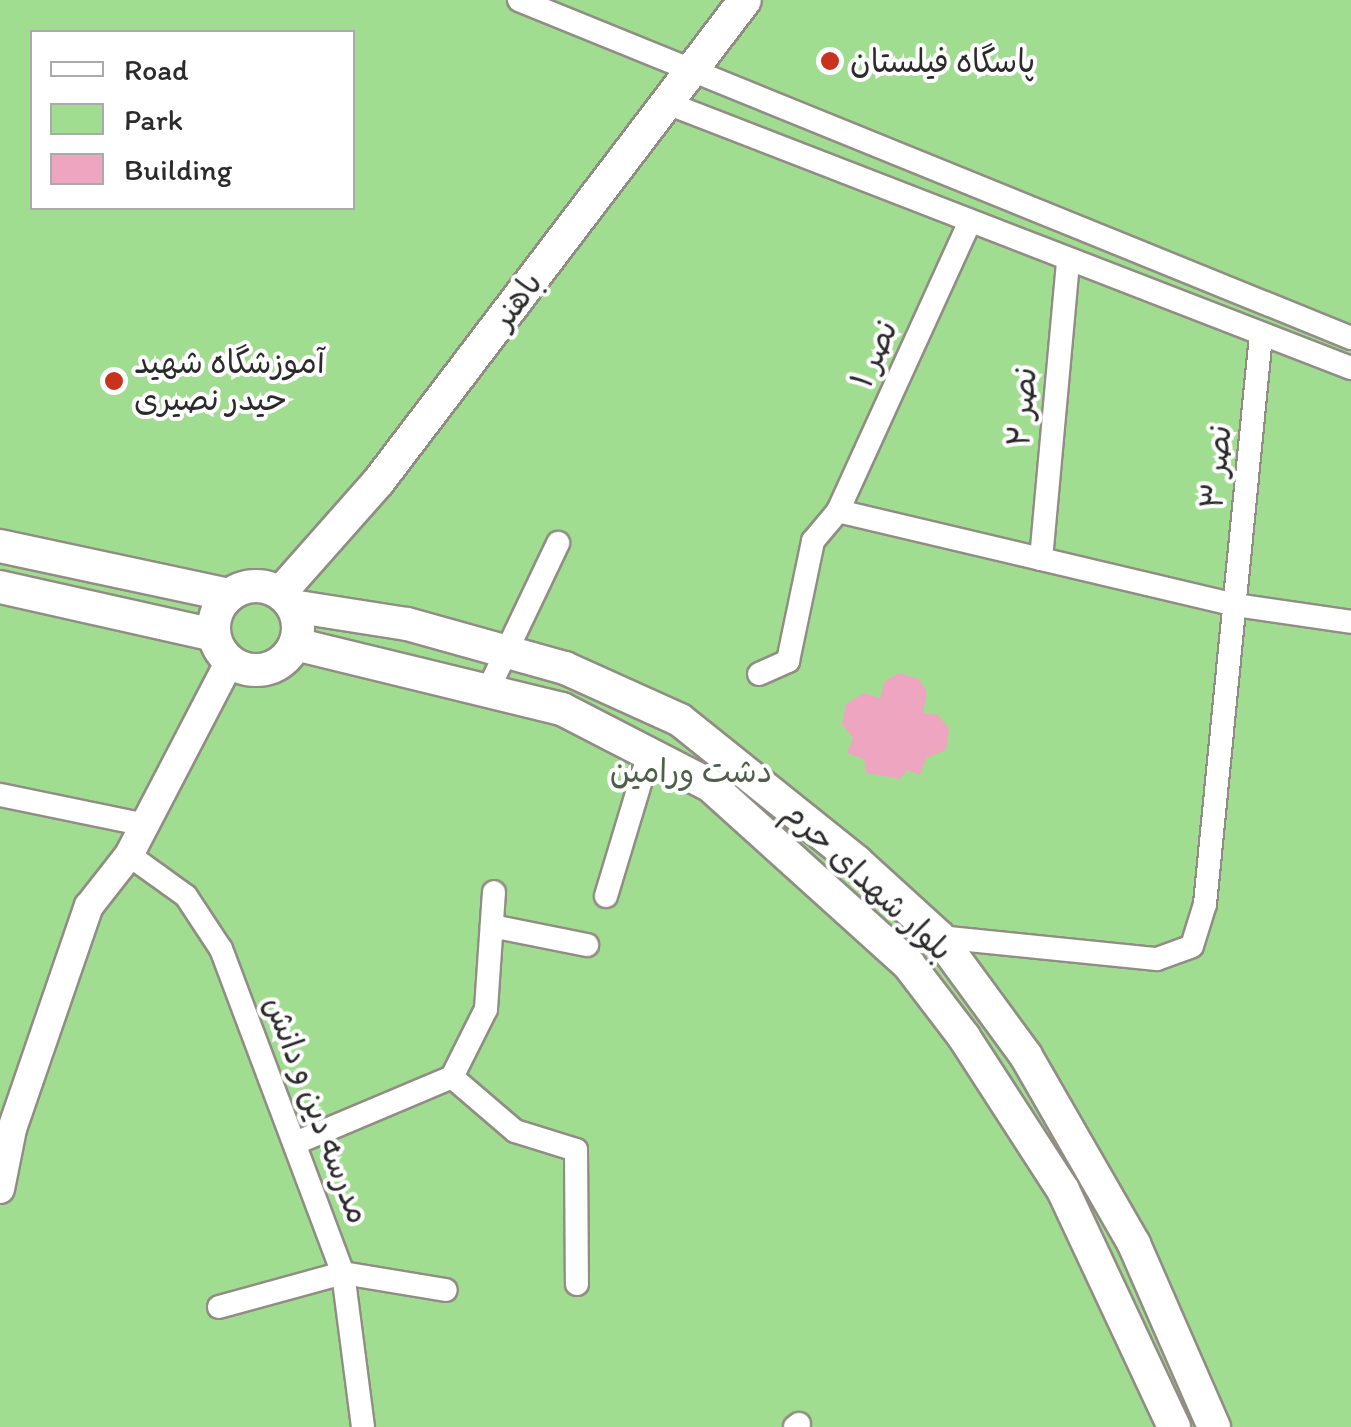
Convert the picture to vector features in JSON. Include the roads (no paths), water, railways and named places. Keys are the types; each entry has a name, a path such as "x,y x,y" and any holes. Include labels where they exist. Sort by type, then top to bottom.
{"main road":[{"name":"باهنر","path":"286,599 745,0"},
{"path":"0,546 228,595 254,586 286,599 295,644 287,657 259,670 222,648 0,586"},
{"path":"222,648 214,621 228,595"},
{"name":"بلوار شهدای حرم","path":"286,599 407,624 565,668 680,720 939,937 1026,1056 1134,1244 1214,1427"},
{"name":"بلوار شهدای حرم","path":"295,644 562,708 650,750 710,786 909,965 1063,1190 1174,1427"},
{"path":"909,965 939,937"}],"street":[{"path":"520,0 1351,338"},
{"path":"667,103 968,224 1351,368"},
{"name":"نصر ۱","path":"759,674 788,661 812,541 838,511 968,224"},
{"name":"نصر ۲","path":"1041,559 1068,261"},
{"name":"نصر ۳","path":"939,937 1157,959 1192,946 1206,904 1261,335"},
{"path":"838,511 1235,605 1351,622"},
{"path":"488,690 558,543"},
{"path":"0,1190 12,1129 90,906 129,855 146,825 222,648"},
{"path":"606,896 650,750"},
{"path":"0,795 146,825"},
{"name":"مدرسه دین و دانش","path":"129,855 186,896 221,949 298,1142 343,1273 363,1427"},
{"path":"298,1142 452,1078 486,1008 494,892"},
{"path":"492,926 588,945"},
{"path":"452,1078 515,1130 567,1142 578,1157 577,1284"},
{"path":"219,1307 343,1273 446,1290"}],"place":[{"name":"پاسگاه فیلستان","path":"830,61"},
{"name":"آموزشگاه شهید حیدر نصیری","path":"114,381"}],"park label":[{"name":"دشت ورامین","path":"691,771"}]}
